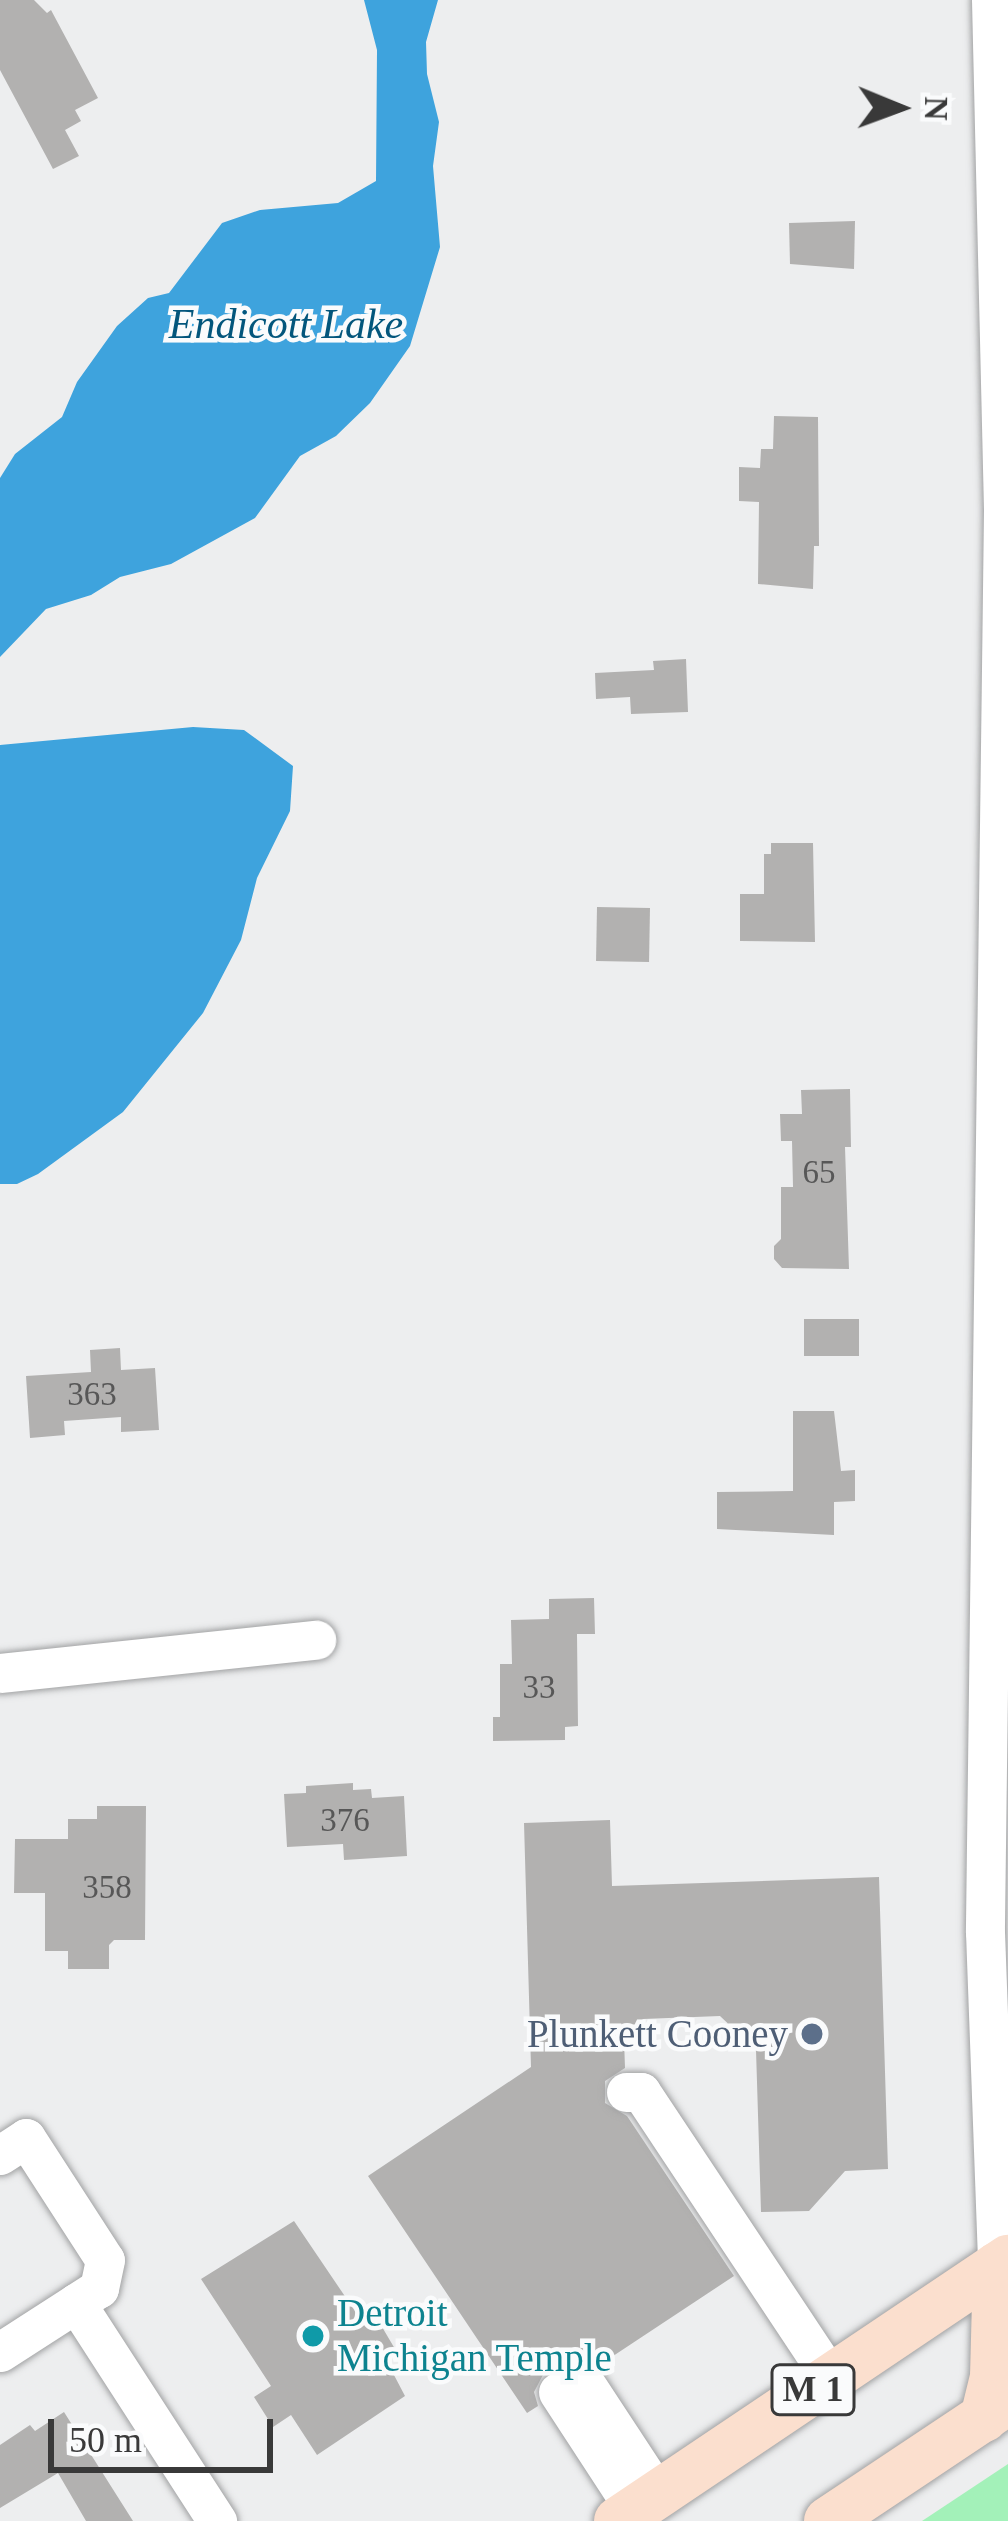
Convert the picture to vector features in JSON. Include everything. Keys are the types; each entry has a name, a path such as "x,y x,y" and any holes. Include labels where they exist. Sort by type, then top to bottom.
{"main road":[{"name":"M 1","path":"637,2508 1003,2262"},
{"path":"827,2521 996,2409 1003,2262"}],"street":[{"path":"991,0 1003,511 997,1961 1003,2262"},
{"path":"0,1673 316,1640"},
{"path":"626,2092 640,2092 831,2378"},
{"path":"0,2155 26,2138 105,2260 99,2288 0,2353"},
{"path":"76,2303 217,2521"},
{"path":"570,2385 637,2508"}],"green space":[{"path":"1008,2464 1008,2521 922,2521"}],"water":[{"name":"Endicott Lake","path":"364,0 438,0 426,42 427,74 439,122 433,166 440,247 410,346 370,403 336,436 300,456 255,518 171,564 120,577 91,595 46,609 0,657 0,478 15,454 62,417 77,382 117,326 148,298 169,293 222,223 260,210 338,203 376,181 377,50"},
{"path":"193,727 244,730 293,766 290,811 257,878 241,940 203,1013 123,1112 38,1174 17,1184 0,1184 0,745"}],"building":[{"path":"0,0 34,0 47,13 51,10 98,98 75,110 81,121 65,130 79,156 53,169 0,70"},
{"path":"855,221 854,269 790,264 789,223"},
{"path":"774,416 818,417 819,546 814,546 813,589 758,584 759,502 739,501 739,467 760,468 761,449 773,449"},
{"path":"686,659 688,712 631,714 630,697 596,699 595,673 654,670 653,661"},
{"path":"771,843 813,843 815,942 740,941 740,894 764,894 764,854 771,854"},
{"path":"597,907 650,908 649,962 596,961"},
{"path":"850,1089 851,1147 845,1147 849,1269 782,1268 774,1259 774,1246 781,1239 781,1187 793,1187 792,1141 781,1141 780,1114 802,1114 801,1090"},
{"path":"804,1319 859,1319 859,1356 804,1356"},
{"path":"120,1348 121,1370 155,1368 159,1430 121,1432 121,1417 64,1421 65,1435 30,1438 26,1376 91,1372 90,1350"},
{"path":"793,1411 834,1411 841,1471 855,1470 855,1501 834,1502 834,1535 717,1529 717,1492 793,1491"},
{"path":"594,1598 595,1634 577,1634 578,1726 565,1727 565,1740 493,1741 493,1717 500,1717 500,1664 512,1664 511,1620 549,1619 549,1599"},
{"path":"353,1783 353,1790 371,1789 372,1798 404,1796 407,1856 344,1860 343,1844 287,1847 284,1794 306,1793 306,1786"},
{"path":"97,1806 146,1806 145,1940 114,1940 109,1945 109,1969 68,1969 68,1951 45,1951 45,1893 14,1893 15,1839 68,1839 68,1819 97,1819"},
{"path":"610,1820 612,1886 879,1877 888,2169 845,2171 809,2211 761,2212 756,2050 720,2016 643,2019 624,2039 625,2068 605,2081 605,2103 627,2116 734,2276 601,2364 578,2353 544,2373 534,2392 538,2406 527,2413 368,2176 531,2067 524,1823"},
{"name":"Detroit Michigan Temple","path":"294,2221 363,2323 375,2315 395,2349 384,2356 405,2396 317,2455 291,2415 273,2427 254,2397 271,2386 201,2279"},
{"path":"64,2412 133,2521 86,2521 58,2473 0,2508 0,2445 30,2425 35,2431"}],"place":[{"name":"Plunkett Cooney","path":"812,2034"},
{"name":"Detroit Michigan Temple","path":"313,2336"}]}
